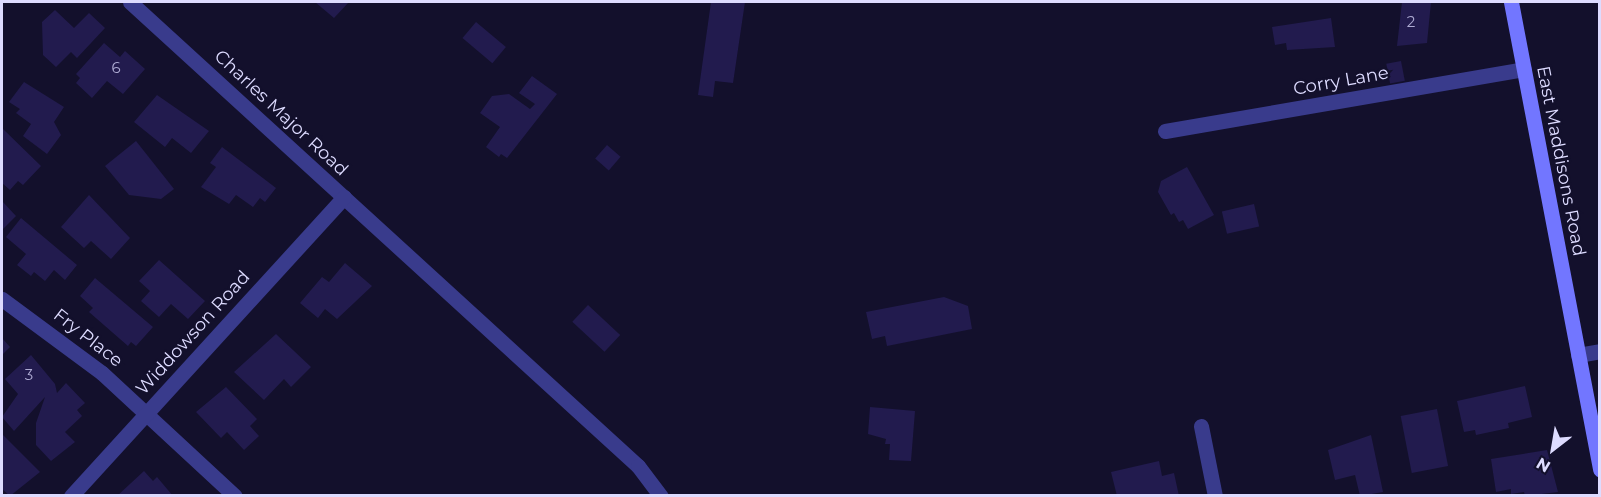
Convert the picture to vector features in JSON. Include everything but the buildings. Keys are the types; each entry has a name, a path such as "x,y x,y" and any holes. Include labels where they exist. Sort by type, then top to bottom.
{"street":[{"name":"Charles Major Road","path":"130,2 638,466 661,495"},
{"name":"East Maddisons Road","path":"1511,2 1599,470"},
{"name":"Corry Lane","path":"1165,131 1524,69"},
{"name":"Widdowson Road","path":"71,495 344,197"},
{"name":"Fry Place","path":"2,299 88,362 235,495"},
{"path":"1578,355 1599,351"},
{"path":"1201,426 1215,495"}]}
